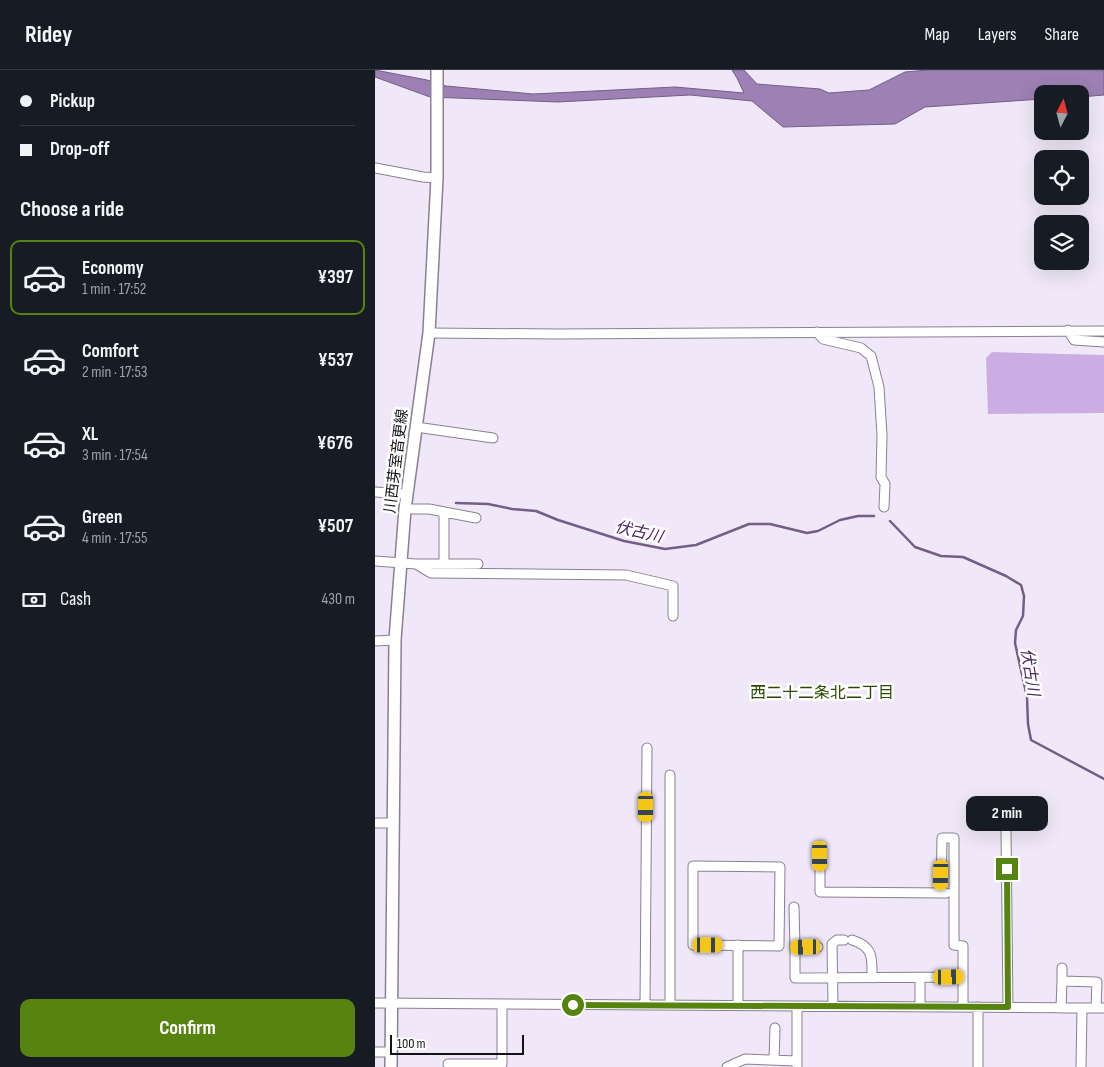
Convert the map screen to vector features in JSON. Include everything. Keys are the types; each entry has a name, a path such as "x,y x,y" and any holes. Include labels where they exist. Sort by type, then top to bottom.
{"main road":[{"name":"川西芽室音更線","path":"391,1067 395,640 405,508 429,333 437,178 437,70"}],"street":[{"path":"375,168 437,178"},
{"path":"1068,330 1074,340 1104,342"},
{"path":"429,333 1104,331"},
{"path":"817,332 823,339 861,348 871,356 879,387 882,435 881,477 885,484 884,507"},
{"path":"416,427 493,438"},
{"path":"375,492 407,494"},
{"path":"405,508 429,509 476,518"},
{"path":"444,512 444,564"},
{"path":"375,561 416,564 478,564"},
{"path":"416,564 431,574 626,575 673,586 673,616"},
{"path":"375,640 395,640"},
{"path":"645,1005 647,748"},
{"path":"670,775 670,1005"},
{"path":"375,823 393,823"},
{"path":"1006,830 1008,1007"},
{"path":"941,893 942,838 954,838 954,945 963,946 963,1007"},
{"path":"820,856 820,892 954,893"},
{"path":"693,866 779,866 779,946 738,945 693,945 693,866"},
{"path":"794,906 795,978 963,977"},
{"path":"833,1006 832,944 837,940 861,943 869,949 872,959 871,978"},
{"path":"738,945 738,1005"},
{"path":"795,948 818,947"},
{"path":"1061,1008 1062,968"},
{"path":"920,978 920,1007"},
{"path":"375,1003 1100,1008 1097,982 1062,980"},
{"path":"448,1064 502,1064 502,1004"},
{"path":"727,1067 745,1059 774,1060 797,1064 797,1006"},
{"path":"978,1007 978,1067"},
{"path":"1081,1067 1082,1008"},
{"path":"774,1060 775,1028"},
{"path":"375,1052 391,1052"}],"shaded area":[{"path":"375,70 427,80 446,86 533,94 675,87 744,93 732,70 744,70 757,84 820,89 829,93 869,90 905,72 928,70 1104,70 1104,95 1089,96 1089,85 1034,85 1034,100 925,107 895,124 783,127 752,101 690,95 558,102 430,97 375,77"},
{"path":"992,352 1104,355 1104,413 988,414 986,358"}],"waterway":[{"name":"伏古川","path":"456,503 488,504 536,511 624,541 665,549 696,545 749,524 770,524 807,533 818,531 840,520 858,516 874,516"},
{"name":"伏古川","path":"890,521 915,547 941,556 963,557 1006,576 1021,585 1024,596 1023,616 1016,630 1015,643 1027,697 1028,724 1031,740 1104,779"}],"district":[{"name":"西二十二条北二丁目","path":"822,692"}],"route":[{"path":"573,1005 1008,1007 1007,869"}]}
